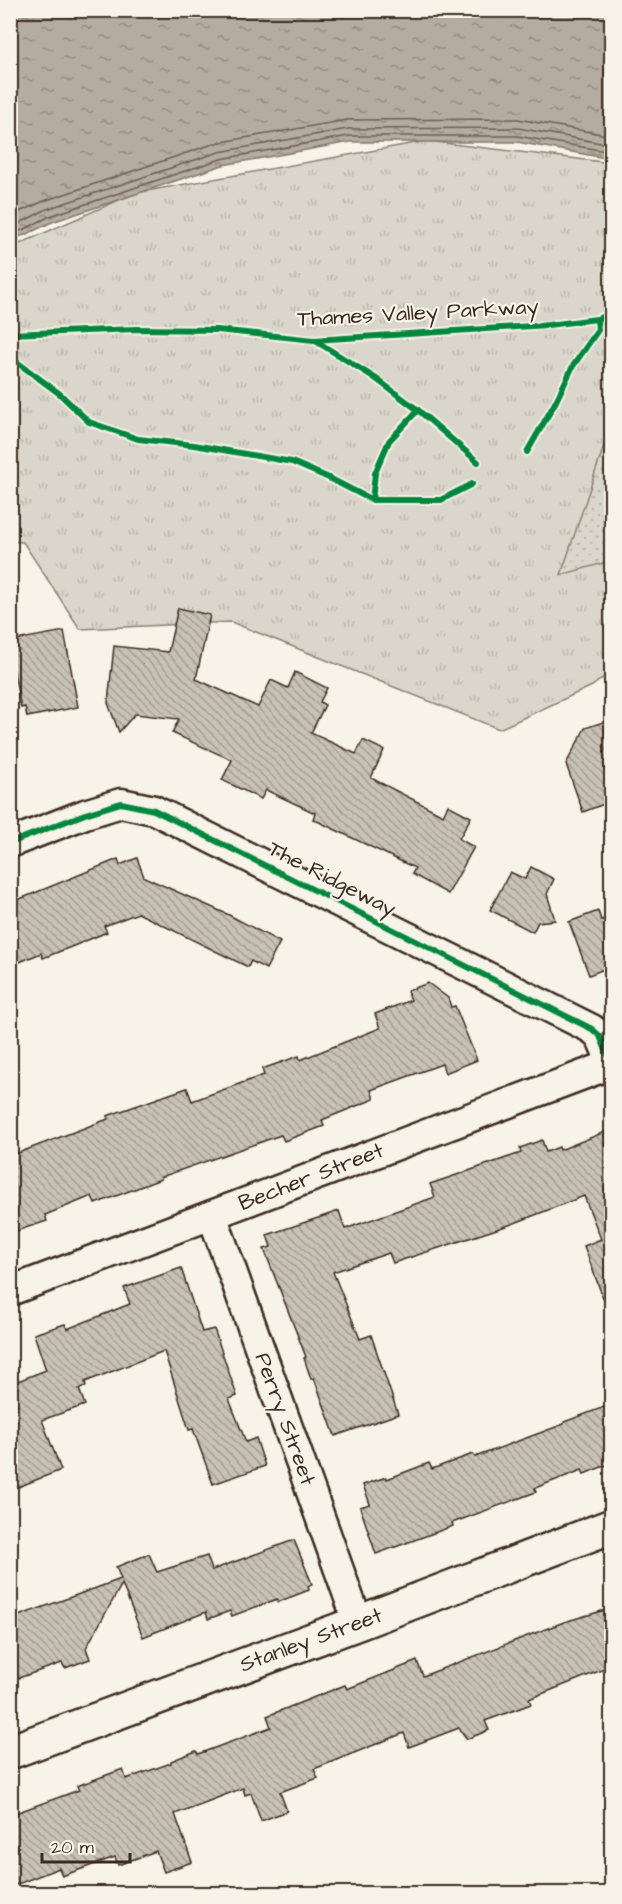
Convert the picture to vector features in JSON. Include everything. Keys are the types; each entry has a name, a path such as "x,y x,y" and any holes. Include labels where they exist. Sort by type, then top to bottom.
{"main road":[{"name":"Stanley Street","path":"10,1752 612,1526"}],"street":[{"name":"The Ridgeway","path":"10,843 85,814 121,803 154,810 592,1029 600,1036 612,1064"},
{"name":"Becher Street","path":"10,1291 612,1064"},
{"name":"Perry Street","path":"212,1215 358,1623"}],"green space":[{"path":"427,141 611,163 611,672 592,686 499,729 231,622 80,629 23,542 11,541 10,248 135,193"},
{"path":"611,425 611,561 561,575"}],"water":[{"path":"10,11 611,11 611,159 517,142 350,142 223,165 52,222 11,239"}],"building":[{"path":"178,608 210,615 196,679 258,707 271,680 288,688 295,672 327,688 320,702 325,705 311,733 356,754 363,740 384,750 371,778 443,815 448,805 471,817 459,839 474,847 448,894 412,874 415,868 313,819 315,813 266,790 261,799 222,780 232,760 172,733 179,719 135,714 119,732 108,703 114,646 168,652"},
{"path":"64,631 78,707 27,717 25,707 21,708 10,653 10,641"},
{"path":"612,719 612,801 583,812 566,764 585,728"},
{"path":"137,858 144,877 229,915 280,942 266,969 251,961 248,967 138,913 104,926 107,932 71,947 43,958 41,953 10,966 10,903 118,859 120,865"},
{"path":"531,867 554,879 547,894 555,920 538,922 533,932 490,910 510,872 525,879"},
{"path":"598,911 601,920 612,917 612,966 589,975 569,922"},
{"path":"428,983 448,998 451,1007 455,1006 477,1060 445,1073 442,1064 371,1090 374,1099 322,1120 324,1126 284,1141 281,1135 161,1177 161,1179 95,1204 92,1196 45,1215 47,1221 10,1233 10,1156 108,1119 107,1116 187,1088 192,1101 264,1075 262,1069 299,1056 300,1060 380,1028 375,1014 411,1000 407,991"},
{"path":"612,1129 612,1313 609,1314 584,1246 601,1239 584,1196 512,1224 393,1263 389,1253 333,1272 360,1339 371,1335 398,1414 335,1436 314,1378 311,1379 304,1358 306,1357 264,1249 271,1247 267,1235 339,1211 345,1229 435,1197 430,1184 521,1153 520,1148 542,1140 546,1152 559,1147 560,1150"},
{"path":"181,1268 202,1332 214,1329 237,1396 229,1399 246,1442 256,1438 265,1466 213,1484 193,1429 189,1430 164,1351 85,1382 86,1386 79,1389 85,1405 42,1420 61,1470 18,1487 10,1468 10,1384 46,1370 34,1334 65,1324 67,1329 130,1304 124,1288"},
{"path":"612,1404 612,1463 584,1474 582,1470 535,1488 536,1492 376,1554 360,1507 370,1504 363,1485 386,1477 387,1479 429,1463 432,1469 473,1454 475,1457"},
{"path":"294,1540 312,1584 308,1586 309,1590 232,1616 230,1611 208,1619 206,1612 143,1637 122,1584 86,1648 90,1659 65,1668 62,1663 10,1681 10,1619 121,1579 116,1567 149,1554 157,1572 207,1556 212,1570"},
{"path":"612,1608 612,1666 529,1699 531,1704 485,1721 489,1730 467,1739 459,1728 409,1747 404,1733 314,1769 318,1778 280,1792 287,1811 261,1821 251,1793 245,1795 243,1788 175,1814 192,1862 164,1872 156,1851 118,1865 115,1857 62,1876 59,1868 10,1887 10,1815 79,1790 77,1786 123,1769 126,1779 171,1763 171,1761 196,1751 198,1754 271,1727 267,1716 345,1685 347,1689 417,1661 423,1676 564,1622"}],"cycle path":[{"name":"Thames Valley Parkway","path":"10,334 136,329 217,330 314,340 548,325 597,319 612,313"},
{"path":"527,452 573,366 598,330 597,319"},
{"name":"Thames Valley Parkway","path":"314,340 375,378 418,410 478,462"},
{"path":"10,357 60,394 89,422 138,439 194,445 292,462 372,500 441,500 472,484"},
{"path":"372,500 375,473 389,441 418,410"},
{"path":"10,843 85,814 121,803 154,810 592,1029 600,1036 612,1064"}]}
